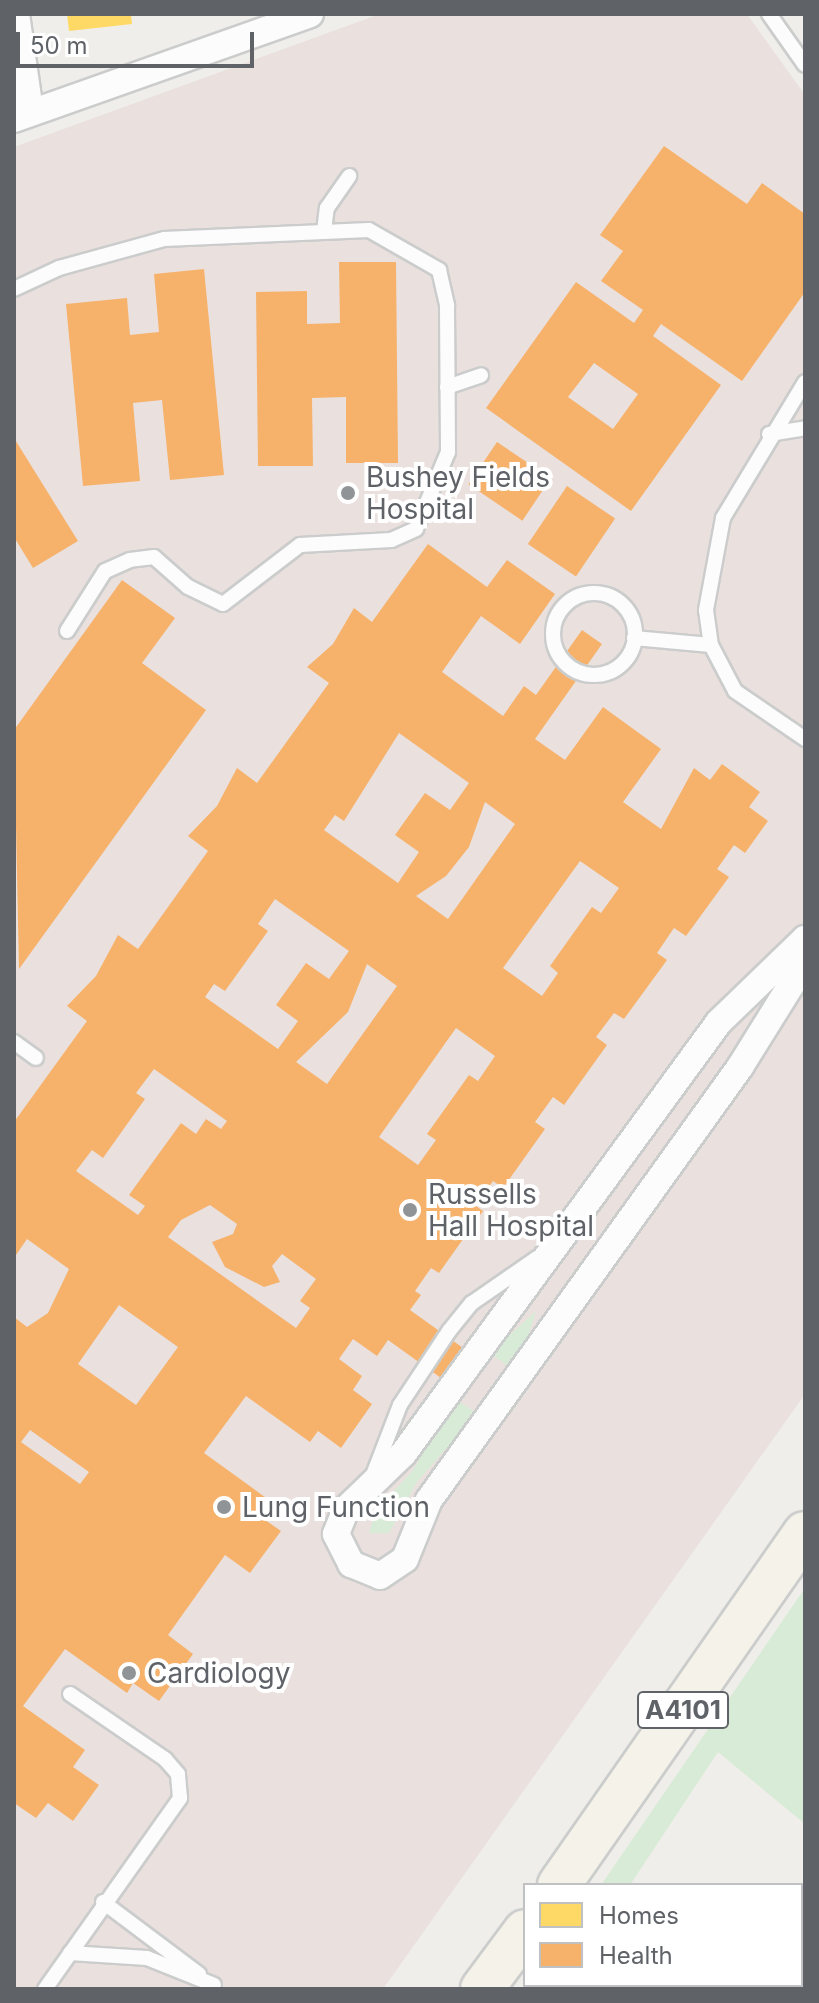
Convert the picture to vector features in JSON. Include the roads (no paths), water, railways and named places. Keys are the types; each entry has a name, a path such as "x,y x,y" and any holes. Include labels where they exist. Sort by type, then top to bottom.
{"main road":[{"name":"A4101","path":"560,1883 805,1533"},
{"path":"482,1989 523,1934"}],"street":[{"path":"16,14 22,115 310,14"},
{"path":"805,939 791,985 740,1067 429,1500 405,1559 380,1576 351,1564 336,1534 346,1509 403,1454 719,1022 805,939"}],"lane":[{"path":"769,14 805,65"},
{"path":"324,231 327,208 349,176"},
{"path":"14,289 59,268 164,239 369,230 439,270 447,306 448,452 416,529 391,540 300,545 223,604 188,587 154,557 130,560 105,571 67,631"},
{"path":"447,387 481,375"},
{"path":"804,384 769,434 711,551 711,645 735,691 805,739"},
{"path":"769,434 805,428"},
{"path":"605,594 627,611 634,638 617,668 594,675 560,657 553,630 565,604 605,594"},
{"path":"634,638 711,645"},
{"path":"14,1042 36,1058"},
{"path":"369,1487 400,1405 449,1331 472,1303 560,1241"},
{"path":"45,1989 103,1902 165,1827 180,1798 178,1774 70,1694"},
{"path":"103,1902 216,1987"},
{"path":"70,1953 147,1958 216,1987"}],"place":[{"name":"Bushey Fields Hospital","path":"348,493"},
{"name":"Russells Hall Hospital","path":"410,1210"},
{"name":"Lung Function","path":"224,1507"},
{"name":"Cardiology","path":"129,1673"}]}
